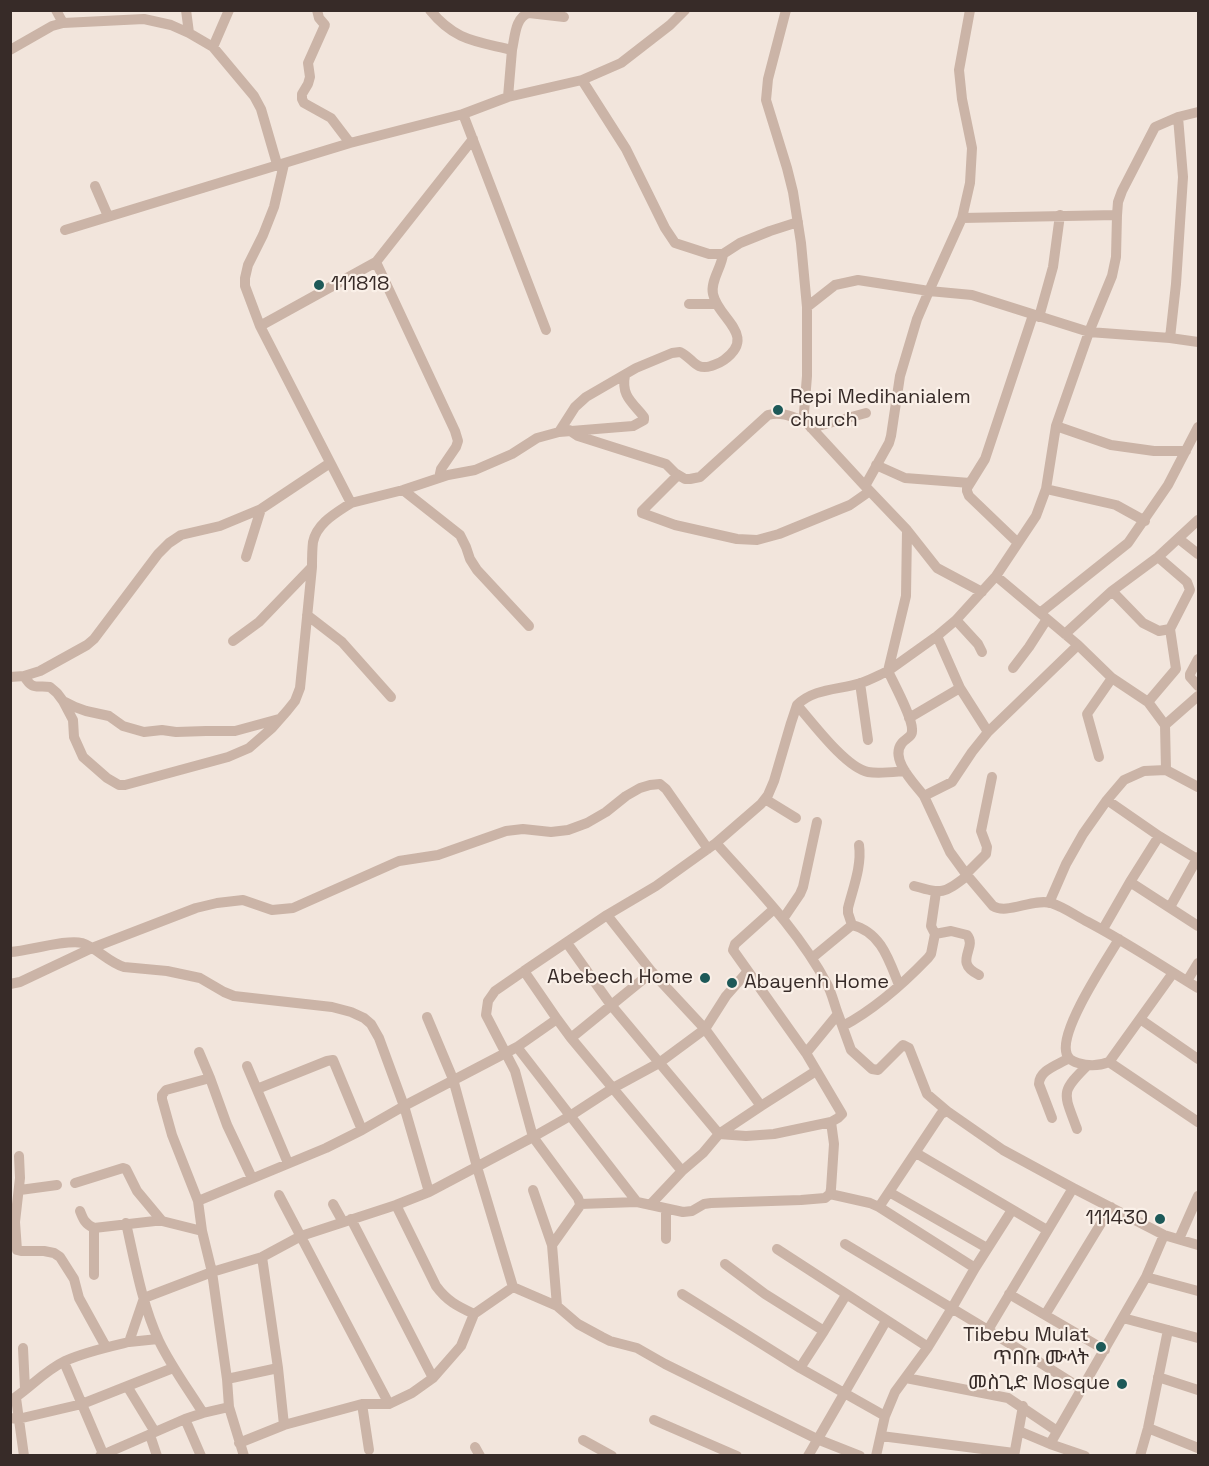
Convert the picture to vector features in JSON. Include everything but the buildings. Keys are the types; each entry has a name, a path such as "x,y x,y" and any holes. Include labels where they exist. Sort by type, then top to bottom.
{"street":[{"path":"56,10 63,23"},
{"path":"186,10 189,33"},
{"path":"213,47 229,10"},
{"path":"317,10 319,18 325,25 309,63 310,77 302,99 304,103 334,120 350,143"},
{"path":"430,10 451,31 464,38 512,50"},
{"path":"65,230 350,143 463,114 508,97 582,80 621,63 670,25 685,10"},
{"path":"678,475 642,513 675,525 737,539 757,540 779,534 850,505 867,488 891,436 900,376 916,319 962,218 970,183 972,148 962,99 959,70 970,10"},
{"path":"786,11 768,79 766,100 787,168 798,222 807,307 807,376 804,413 808,425"},
{"path":"508,97 512,50 521,17 529,13 564,16"},
{"path":"10,50 52,26 63,23 144,19 171,25 213,47 254,96 281,164 274,207 248,265 245,286 260,326 351,503"},
{"path":"582,80 626,149 669,236 675,243 710,254 723,254 740,243 798,222"},
{"path":"552,1245 580,1204 578,1198 533,1137 515,1071 486,1015 490,996 607,915 656,886 712,846 761,804 774,781 797,705 803,699 817,692 860,683 888,671 956,620 996,576 1036,516 1046,489 1056,426 1089,332 1112,276 1116,257 1118,202 1122,191 1152,131 1158,125 1198,112"},
{"path":"463,114 546,330"},
{"path":"1170,338 1183,177 1178,117"},
{"path":"260,326 376,262 473,139"},
{"path":"95,186 108,216"},
{"path":"1018,543 969,496 967,491 985,459 1053,267 1060,215"},
{"path":"962,218 1117,215"},
{"path":"564,431 578,403 636,368 677,352 683,352 700,368 705,368 726,358 736,347 737,334 712,293 723,254"},
{"path":"376,262 458,441 441,469 439,478"},
{"path":"807,307 836,285 858,280 972,295 1089,332 1198,342"},
{"path":"689,304 717,304"},
{"path":"24,675 34,687 50,687 63,701 73,720 74,737 82,757 119,785 228,757 249,748 266,734 295,701 300,688 313,543 321,526 351,503 475,470 512,454 537,438 564,431 633,426 642,422 643,414 627,397 625,375"},
{"path":"564,431 666,464 684,479 690,479 700,477 768,415 781,413 808,425 907,530 937,568 982,592"},
{"path":"808,425 866,413"},
{"path":"1056,426 1111,445 1154,451 1186,451"},
{"path":"1013,668 1029,647 1043,616 1128,543 1145,521 1168,485 1198,427"},
{"path":"10,677 40,671 87,645 169,543 182,535 220,526 261,509 330,463"},
{"path":"876,465 905,478 970,483"},
{"path":"1046,489 1116,505 1145,521"},
{"path":"404,490 460,535 477,570 529,626"},
{"path":"246,557 261,509"},
{"path":"1065,634 1112,591 1179,539 1198,520"},
{"path":"907,530 906,596 888,671 912,729 911,736 902,743 898,754 905,771 924,796 950,852 966,875 998,909 1049,903 1103,929 1198,988"},
{"path":"1179,539 1198,554"},
{"path":"1148,702 1176,669 1170,629 1188,593 1189,586 1158,557"},
{"path":"233,641 259,622 312,567"},
{"path":"996,576 1078,645 1112,678 1148,702 1166,725 1166,770"},
{"path":"1112,591 1143,623 1159,631 1170,629"},
{"path":"307,615 342,642 391,697"},
{"path":"956,620 978,644 982,652"},
{"path":"937,636 960,688 988,732"},
{"path":"924,796 952,782 988,732 1078,645"},
{"path":"1198,658 1190,674 1198,687"},
{"path":"1100,757 1088,714 1112,678"},
{"path":"860,683 868,740"},
{"path":"909,718 960,688"},
{"path":"1166,725 1198,696"},
{"path":"63,701 86,711 109,716 123,726 144,732 162,730 236,731 279,719"},
{"path":"797,705 844,758 858,769 869,773 905,771"},
{"path":"1049,903 1066,864 1083,834 1124,780 1144,771 1166,770 1198,787"},
{"path":"914,886 936,892 949,889 986,854 987,847 981,831 992,777"},
{"path":"10,984 20,982 92,948 196,908 243,900 272,909 293,908 399,861 438,855 506,831 568,830 587,823 606,812 640,788 660,784 712,846 783,919 812,958 828,986 851,1050 857,1057 874,1071 878,1070 903,1045 907,1046 927,1094 947,1111 1003,1150 1164,1235 1198,1245"},
{"path":"765,799 796,818"},
{"path":"1107,800 1159,836 1198,858 1170,907"},
{"path":"783,919 803,886 817,822"},
{"path":"1103,929 1159,836"},
{"path":"852,925 848,908 861,855 859,845"},
{"path":"1130,882 1198,926"},
{"path":"843,1026 861,1016 899,985 931,954 935,934 931,926 936,892"},
{"path":"567,942 611,1005 719,1134 746,1136 774,1134 831,1122 841,1116 842,1111 806,1053 735,953 733,947 774,909"},
{"path":"607,915 652,972 705,1029 761,1106"},
{"path":"812,958 852,925"},
{"path":"852,925 860,927 878,940 899,985"},
{"path":"935,934 951,931 967,934 970,941 965,958 966,963 971,971 979,975"},
{"path":"1119,939 1078,1011 1066,1043 1066,1053 1074,1062 1088,1065 1109,1062 1173,973"},
{"path":"10,952 79,943 92,948 118,965 200,978 234,996 332,1007 357,1015 371,1024 380,1038 404,1106 429,1192"},
{"path":"1187,981 1198,963"},
{"path":"524,971 572,1038 682,1171"},
{"path":"144,1298 212,1272 262,1257 301,1236 429,1192 533,1137 659,1063 705,1029 726,996 748,971"},
{"path":"572,1038 652,972"},
{"path":"806,1053 838,1014"},
{"path":"427,1017 453,1079 513,1287 556,1306 578,1324 602,1337 642,1350 665,1364 817,1440 860,1455"},
{"path":"198,1201 326,1148 362,1130 453,1079 517,1047 557,1019"},
{"path":"1140,1019 1198,1059"},
{"path":"517,1047 637,1202"},
{"path":"198,1052 227,1125 252,1178"},
{"path":"1052,1118 1039,1078 1069,1058"},
{"path":"257,1089 333,1060 362,1130"},
{"path":"1109,1062 1197,1117"},
{"path":"1077,1129 1065,1097 1070,1084 1088,1065"},
{"path":"247,1066 288,1163"},
{"path":"650,1205 719,1134 816,1071"},
{"path":"210,1078 169,1089 162,1095 172,1135 198,1201 202,1231 212,1272 229,1407 244,1455"},
{"path":"879,1207 941,1114 947,1111"},
{"path":"580,1204 637,1202 683,1212 692,1211 711,1203 825,1198 830,1194 831,1189 834,1144 831,1122"},
{"path":"916,1153 1047,1230"},
{"path":"19,1156 21,1178 15,1222 14,1253 44,1251 60,1257 74,1279 79,1298 106,1347"},
{"path":"75,1183 117,1169 126,1169 137,1191 162,1221"},
{"path":"20,1190 57,1185"},
{"path":"988,1330 1073,1188"},
{"path":"533,1190 552,1245 556,1306"},
{"path":"889,1192 987,1248"},
{"path":"830,1194 879,1207 975,1268"},
{"path":"279,1195 389,1404"},
{"path":"1179,1239 1198,1196"},
{"path":"333,1204 347,1221 433,1378"},
{"path":"396,1205 443,1297 474,1314"},
{"path":"1045,1315 1111,1207"},
{"path":"666,1209 666,1239"},
{"path":"876,1455 885,1416 895,1392 928,1347 1012,1210"},
{"path":"80,1211 87,1225 94,1228 162,1221 202,1231"},
{"path":"126,1223 144,1298 158,1339 173,1368 203,1413"},
{"path":"74,1279 97,1275 94,1228"},
{"path":"1050,1444 1146,1277 1164,1235"},
{"path":"845,1244 1082,1389"},
{"path":"777,1249 928,1347"},
{"path":"262,1257 284,1425"},
{"path":"724,1264 765,1294 824,1331"},
{"path":"1146,1277 1198,1291"},
{"path":"239,1443 284,1425 362,1404 389,1404 412,1393 433,1378 461,1346 474,1314 513,1287"},
{"path":"682,1294 800,1368 885,1416"},
{"path":"1009,1294 1105,1350"},
{"path":"800,1368 846,1295"},
{"path":"129,1342 144,1298"},
{"path":"1123,1318 1198,1338"},
{"path":"807,1455 886,1321"},
{"path":"1140,1455 1148,1428 1168,1330"},
{"path":"24,1455 14,1419 13,1400 25,1389 64,1362 106,1347 158,1339"},
{"path":"23,1348 25,1389"},
{"path":"64,1362 102,1455 185,1419 229,1407"},
{"path":"14,1419 82,1404 173,1368"},
{"path":"226,1379 278,1368"},
{"path":"1158,1377 1198,1390"},
{"path":"906,1378 1008,1398 1057,1431"},
{"path":"127,1386 152,1434 157,1455"},
{"path":"362,1404 369,1450"},
{"path":"881,1437 1014,1454 1023,1406"},
{"path":"185,1419 201,1455"},
{"path":"654,1420 737,1455"},
{"path":"1148,1428 1198,1448"},
{"path":"1018,1431 1085,1455"},
{"path":"583,1440 612,1455"}],"place":[{"name":"111818","path":"319,285"},
{"name":"Repi Medihanialem church","path":"778,410"},
{"name":"Abebech Home","path":"705,978"},
{"name":"Abayenh Home","path":"732,983"},
{"name":"111430","path":"1160,1219"},
{"name":"Tibebu Mulat ጥበቡ ሙላት","path":"1101,1347"},
{"name":"መስጊድ Mosque","path":"1122,1384"}]}
